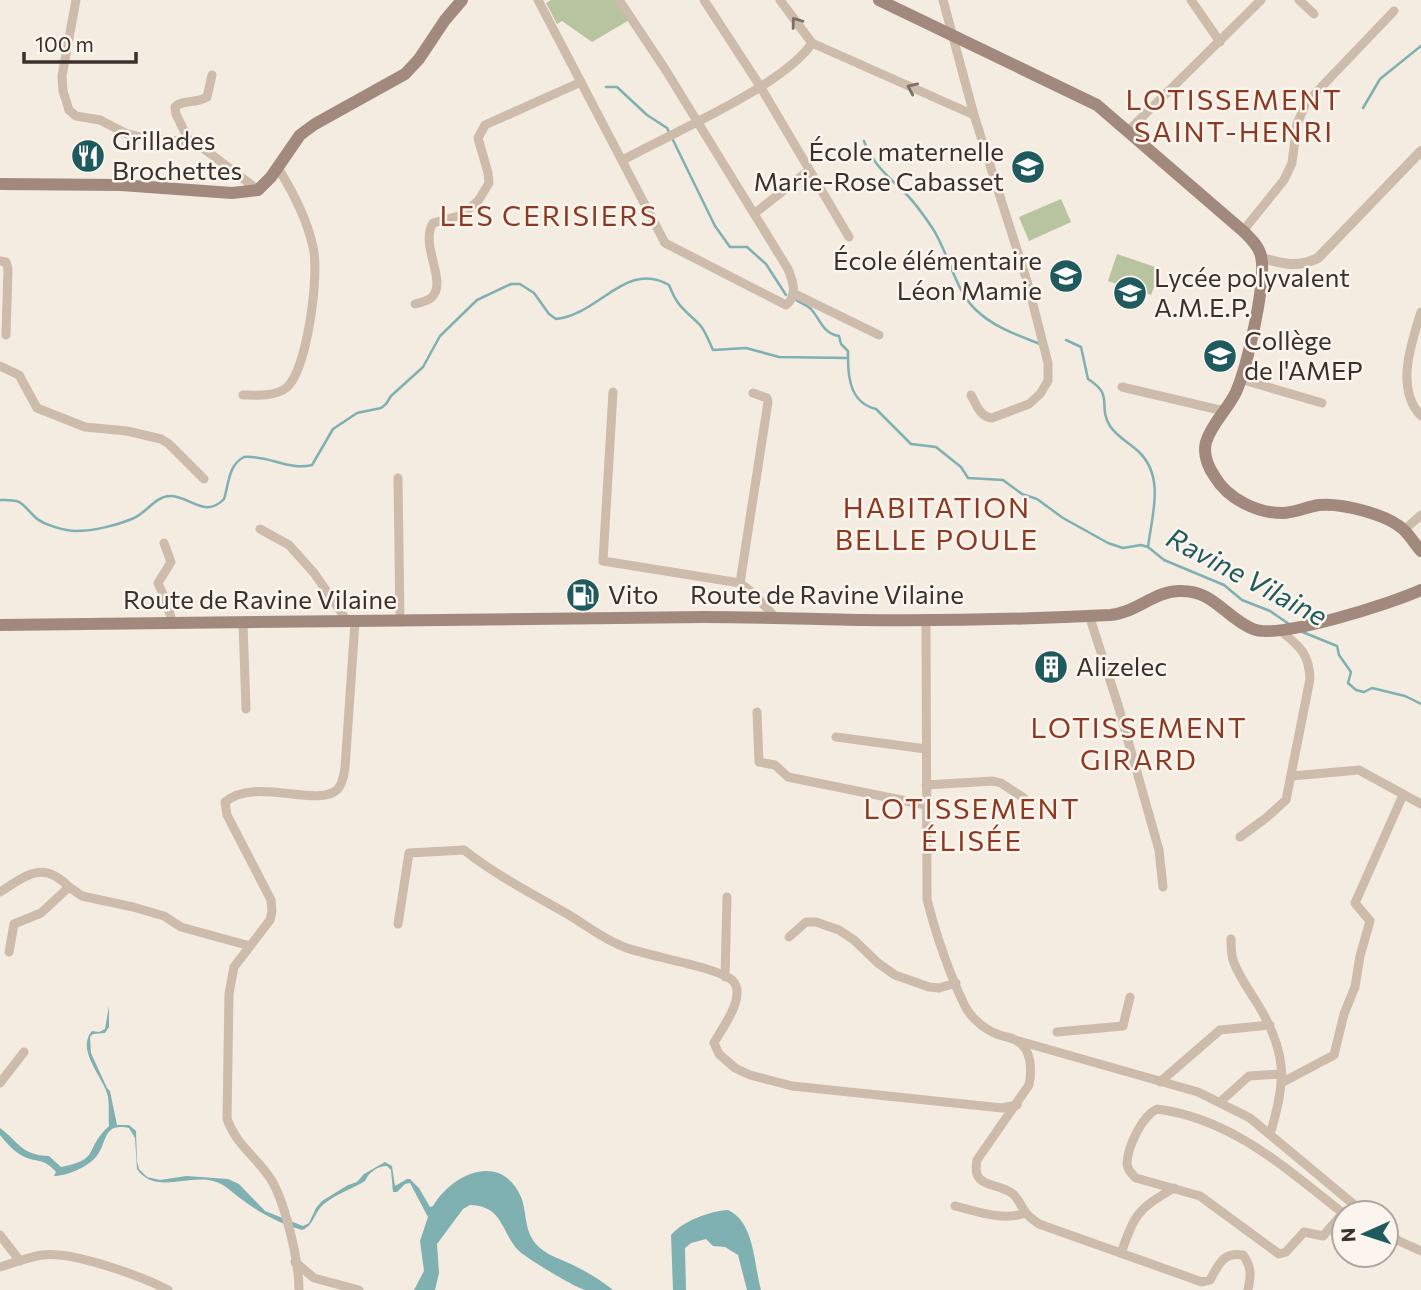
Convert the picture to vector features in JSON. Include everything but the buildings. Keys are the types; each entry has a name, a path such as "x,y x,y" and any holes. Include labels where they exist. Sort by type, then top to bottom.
{"main road":[{"path":"0,184 121,185 232,193 258,190 278,168 300,135 405,74 462,0"},
{"path":"879,0 1097,105 1243,230 1256,245 1262,258 1258,300 1240,379 1236,391 1205,444 1205,456 1219,483 1237,499 1268,512 1283,513 1319,505 1360,510 1390,520 1404,530 1421,551"},
{"name":"Route de Ravine Vilaine","path":"0,625 926,619 1089,615 1128,612 1168,592 1179,590 1211,598 1254,630 1270,632 1385,604 1421,590"}],"street":[{"path":"76,0 62,76 69,110 76,116 100,120 127,134 149,139 189,141 200,145 258,190"},
{"path":"538,0 665,243 709,264 779,304 786,305 791,301 793,293 793,281 788,269 619,0"},
{"path":"704,0 760,86 849,237"},
{"path":"780,0 812,43 974,115"},
{"path":"943,0 974,115 1027,281 1048,363 1048,381 1040,394 1029,404 987,418 971,395"},
{"path":"1191,0 1220,41"},
{"path":"1126,132 1261,0"},
{"path":"1299,0 1314,15"},
{"path":"1243,230 1284,180 1292,163 1297,124 1306,103 1394,11"},
{"path":"623,160 760,86 804,56 812,43"},
{"path":"189,141 175,107 207,97 212,75"},
{"path":"415,304 430,299 436,289 428,230 433,223 462,215 478,201 489,183 478,138 485,125 580,82"},
{"path":"1262,258 1295,265 1304,265 1318,258 1421,151"},
{"path":"243,395 265,395 286,388 298,369 310,325 314,250 292,190 278,168"},
{"path":"755,213 808,171"},
{"path":"0,261 6,262 8,269 6,335"},
{"path":"793,293 879,335"},
{"path":"1421,312 1412,342 1407,390 1409,400 1421,416"},
{"path":"0,366 19,375 37,408 85,427 127,431 161,439 204,479"},
{"path":"1240,379 1322,402"},
{"path":"1122,387 1224,411"},
{"path":"613,392 603,561 740,583 753,593 775,618"},
{"path":"740,583 768,402 767,398 753,393"},
{"path":"398,478 400,622"},
{"path":"1404,530 1421,515"},
{"path":"260,528 289,545 351,622 343,782 337,790 320,797 283,791 242,793 225,802 227,815 271,900 272,911 271,920 234,967 229,994 227,1119 233,1136 268,1174 276,1189 286,1218 299,1290"},
{"path":"164,543 171,562 158,583 173,624"},
{"path":"1089,615 1118,705 1159,850 1163,887"},
{"path":"926,619 928,899 932,921 966,1007 983,1027 997,1035 1198,1092 1220,1102 1250,1118 1348,1199"},
{"path":"243,623 246,709"},
{"path":"1240,837 1286,800 1292,776 1310,679 1310,663 1302,648 1284,630"},
{"path":"757,712 759,761 775,765 788,777 926,805"},
{"path":"836,737 926,749"},
{"path":"1292,776 1359,770 1421,804"},
{"path":"926,785 993,781 1024,798"},
{"path":"1220,1102 1250,1076 1282,1078 1334,1055 1344,1014 1355,987 1370,921 1355,903 1404,795"},
{"path":"398,924 409,853 464,850 488,869 572,917 592,933 626,948 732,980 737,989 737,1000 714,1043 719,1054 735,1068 750,1075 792,1086 1002,1108 1017,1105"},
{"path":"0,892 26,876 40,872 55,875 82,896 164,916 181,927 250,946"},
{"path":"9,952 14,924 41,913 69,887"},
{"path":"726,977 727,897"},
{"path":"789,937 806,922 816,922 839,930 854,940 895,975 929,987 939,988 956,983"},
{"path":"1231,939 1233,960 1279,1045 1282,1078 1278,1110 1270,1134"},
{"path":"1057,1032 1123,1026 1130,997"},
{"path":"1160,1082 1220,1030 1270,1025"},
{"path":"1019,1041 1027,1053 1032,1070 1029,1085 977,1160 976,1173 980,1181 1006,1189 1016,1196 1026,1213 1039,1224 1202,1282 1210,1280 1221,1260 1228,1255 1243,1255 1249,1264 1248,1290"},
{"path":"0,1083 24,1052"},
{"path":"1330,1203 1238,1135 1208,1120 1157,1109 1148,1113 1138,1128 1127,1163 1129,1171 1136,1178 1200,1196 1279,1254 1286,1252 1304,1232 1323,1236 1330,1228"},
{"path":"1278,1162 1288,1148"},
{"path":"1121,1253 1133,1221 1145,1205 1174,1188"},
{"path":"955,1206 998,1217 1014,1217 1026,1213"},
{"path":"0,1235 20,1261"},
{"path":"1400,1241 1421,1251"},
{"path":"0,1267 42,1255 63,1255 136,1276 168,1290"},
{"path":"295,1262 314,1278 359,1290"}],"green space":[{"path":"551,0 619,0 631,19 592,42 562,21 557,24 546,3"},
{"path":"1061,199 1071,222 1029,241 1019,217"},
{"path":"1117,254 1161,269 1151,295 1108,281"}],"water":[{"path":"109,1006 109,1027 105,1033 93,1034 90,1037 91,1053 110,1091 117,1125 129,1125 136,1131 137,1161 139,1169 147,1177 160,1180 186,1176 228,1179 239,1184 265,1211 303,1226 309,1223 322,1201 357,1182 364,1174 385,1162 392,1166 395,1186 410,1179 430,1207 464,1177 489,1171 501,1174 512,1183 521,1197 529,1232 539,1247 600,1280 613,1290 585,1290 571,1284 519,1251 496,1215 489,1210 470,1205 463,1209 437,1244 439,1273 435,1290 414,1290 424,1271 420,1241 428,1217 410,1183 393,1192 391,1170 387,1166 374,1170 365,1181 329,1200 309,1225 302,1230 264,1214 218,1182 162,1182 144,1177 137,1169 135,1138 129,1128 120,1127 109,1131 99,1153 87,1165 71,1173 54,1176 56,1172 47,1164 26,1158 12,1148 0,1135 0,1128 26,1151 49,1156 61,1167 87,1157 109,1126 107,1093 91,1062 87,1046 88,1038 92,1031 105,1029"},
{"path":"728,1210 744,1224 752,1246 761,1290 747,1290 738,1255 725,1247 713,1246 706,1239 691,1243 685,1248 686,1290 673,1290 671,1235 682,1225 697,1218"}],"waterway":[{"path":"1363,108 1380,79 1421,46"},
{"name":"Ravine Vilaine","path":"606,87 617,87 669,132"},
{"name":"Ravine Vilaine","path":"672,138 715,226 730,247 747,247 766,264 786,295"},
{"path":"864,141 877,164 914,203 933,229 968,301 997,326 1040,344"},
{"name":"Ravine Vilaine","path":"0,500 18,502 44,523 76,531 98,529 128,521 156,501 170,496 204,507 217,505 224,499 232,470 244,457 262,458 295,466 312,465 333,429 357,413 381,408 386,404 391,396 423,367 440,336 477,300 511,284 520,284 534,293 549,314 556,319 586,308 626,283 639,279 654,279 669,285 679,304 702,328 713,350 746,348 779,357 848,358 850,382 856,396 876,409 911,444 936,447 961,467 968,478 1003,480 1022,494 1037,499 1063,518 1108,543 1123,548 1141,545 1148,547 1164,560 1224,585 1242,600 1270,611 1289,624"},
{"name":"Ravine Vilaine","path":"796,300 811,309 829,332 839,336 841,344 848,351 848,358"},
{"path":"1066,340 1081,347 1088,379 1101,391 1106,419 1110,426 1139,452 1152,473 1155,497 1148,547"},
{"name":"Ravine Vilaine","path":"1300,631 1337,646 1339,655 1351,672 1348,683 1356,690 1364,692 1372,688 1405,696 1421,704"}],"place":[{"name":"Grillades Brochettes","path":"88,156"},
{"name":"École maternelle Marie-Rose Cabasset","path":"1028,167"},
{"name":"École élémentaire Léon Mamie","path":"1066,276"},
{"name":"Lycée polyvalent A.M.E.P.","path":"1130,293"},
{"name":"Collège de l'AMEP","path":"1220,356"},
{"name":"Vito","path":"583,595"},
{"name":"Alizelec","path":"1051,667"}],"district":[{"name":"LOTISSEMENT SAINT-HENRI","path":"1234,116"},
{"name":"LES CERISIERS","path":"549,216"},
{"name":"HABITATION BELLE POULE","path":"937,524"},
{"name":"LOTISSEMENT GIRARD","path":"1139,744"},
{"name":"LOTISSEMENT ÉLISÉE","path":"972,825"}]}
